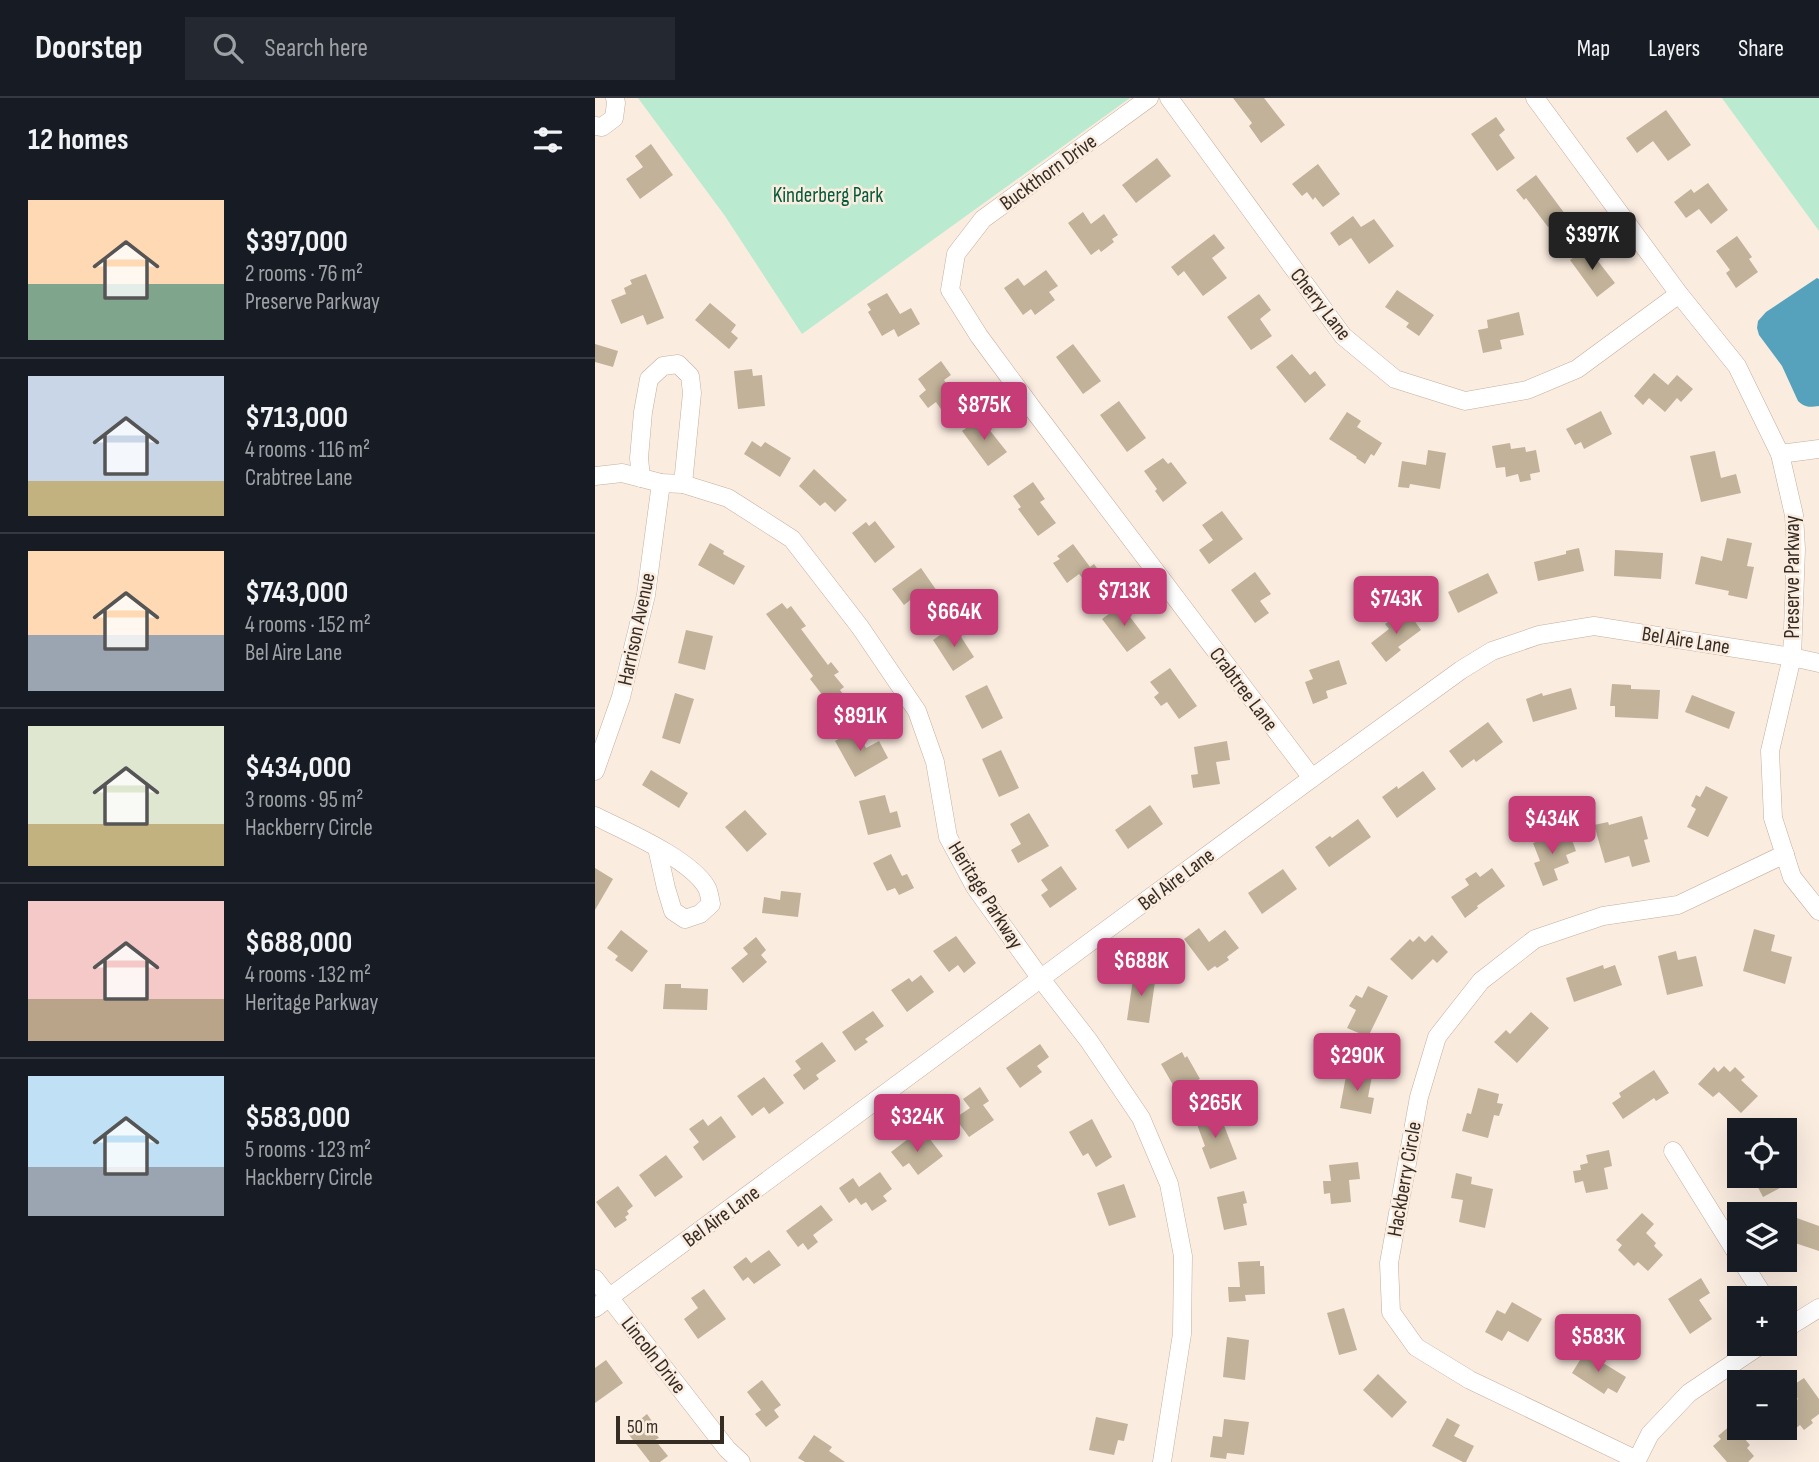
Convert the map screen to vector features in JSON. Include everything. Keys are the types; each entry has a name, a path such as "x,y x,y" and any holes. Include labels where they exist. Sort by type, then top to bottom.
{"street":[{"path":"595,126 602,127 614,118 615,98"},
{"name":"Buckthorn Drive","path":"956,254 983,219 1149,98"},
{"name":"Cherry Lane","path":"1170,98 1343,336 1395,379 1465,401 1527,390 1577,369 1679,294"},
{"name":"Preserve Parkway","path":"1535,98 1679,294 1737,366 1780,454 1794,514 1796,549 1792,657 1770,751 1773,818 1792,877 1819,911"},
{"name":"Crabtree Lane","path":"956,254 950,290 979,336 1312,778"},
{"path":"641,478 640,446 649,379 663,366 678,364 690,376 692,393 683,484"},
{"path":"1780,454 1819,449"},
{"name":"Heritage Parkway","path":"595,476 622,473 661,483 683,484 728,498 792,539 860,627 917,711 935,762 948,836 975,887 1089,1041 1141,1118 1169,1184 1183,1256 1182,1334 1162,1462"},
{"name":"Harrison Avenue","path":"595,771 621,697 646,595 661,483"},
{"name":"Bel Aire Lane","path":"602,1303 1312,778 1461,670 1492,651 1539,635 1594,626 1819,663"},
{"path":"595,816 657,848"},
{"name":"Hackberry Circle","path":"1636,1461 1470,1380 1416,1347 1391,1312 1389,1263 1419,1097 1437,1037 1481,981 1535,939 1603,916 1678,905 1785,854"},
{"path":"1673,1151 1727,1238"},
{"name":"Lincoln Drive","path":"595,1279 602,1303 741,1462"},
{"path":"1797,1322 1819,1308"},
{"path":"1636,1461 1650,1434 1689,1393 1744,1356"}],"green space":[{"name":"Kinderberg Park","path":"638,98 1130,98 802,334 725,216"},
{"path":"1722,98 1819,98 1819,231 1730,109"}],"water":[{"path":"1817,278 1819,406 1810,407 1798,401 1782,366 1759,335 1757,328 1758,321 1766,312"}],"building":[{"path":"1233,98 1264,98 1285,125 1261,143 1249,126 1252,123"},
{"path":"1666,110 1691,145 1668,161 1653,141 1637,153 1626,138"},
{"path":"1496,117 1505,130 1499,135 1515,158 1497,171 1471,134"},
{"path":"651,144 673,175 640,199 626,179 643,167 635,156"},
{"path":"1157,158 1171,176 1136,203 1122,185"},
{"path":"1318,164 1340,194 1323,207 1307,192 1302,196 1292,184"},
{"path":"1536,175 1565,214 1548,227 1526,198 1524,200 1516,190"},
{"path":"1708,183 1728,210 1711,224 1699,209 1686,218 1674,202 1691,189 1694,193"},
{"path":"1083,212 1091,224 1104,214 1118,235 1112,239 1114,242 1101,252 1099,249 1091,255 1068,223"},
{"path":"1353,216 1361,227 1374,219 1394,246 1369,264 1351,238 1339,246 1330,233"},
{"path":"1214,234 1225,248 1212,258 1227,278 1203,296 1184,271 1178,276 1171,267"},
{"path":"1737,236 1752,257 1749,259 1758,272 1736,288 1726,273 1730,270 1716,251"},
{"path":"1589,246 1615,283 1597,297 1570,260"},
{"path":"1046,270 1058,286 1049,292 1055,300 1035,315 1031,309 1023,315 1004,288 1018,278 1024,286"},
{"path":"646,274 664,318 647,325 643,315 621,324 611,300 626,294 624,288 632,284 630,280"},
{"path":"1397,290 1434,315 1419,336 1406,327 1409,323 1385,307"},
{"path":"887,293 900,314 911,308 920,324 898,337 894,329 882,336 868,312 871,310 867,304"},
{"path":"1259,294 1271,310 1260,319 1272,336 1251,350 1227,317"},
{"path":"710,303 736,325 731,332 738,338 729,349 695,320"},
{"path":"1519,312 1524,335 1500,340 1502,349 1483,353 1478,330 1488,328 1487,320"},
{"path":"595,344 618,351 613,367 595,362"},
{"path":"1073,344 1101,381 1083,394 1056,357"},
{"path":"1292,354 1310,375 1315,371 1326,385 1305,403 1276,367"},
{"path":"941,361 951,375 944,380 959,400 943,412 936,402 928,408 919,396 926,390 918,379"},
{"path":"752,369 753,376 762,375 765,406 738,409 734,371"},
{"path":"1654,373 1668,385 1677,375 1693,389 1681,402 1677,398 1665,412 1649,398 1643,405 1634,396"},
{"path":"1119,401 1146,438 1127,452 1100,415"},
{"path":"1601,411 1612,434 1584,449 1581,442 1575,445 1566,429"},
{"path":"1347,412 1361,421 1357,427 1382,443 1365,464 1329,439"},
{"path":"980,418 1007,452 988,466 962,431"},
{"path":"752,441 761,447 765,442 791,458 780,477 744,454"},
{"path":"1510,443 1511,449 1525,447 1526,452 1536,450 1540,472 1530,474 1531,480 1520,482 1518,474 1506,477 1505,467 1496,468 1492,446"},
{"path":"1428,450 1446,453 1440,489 1410,484 1409,488 1398,487 1402,461 1426,465"},
{"path":"1715,451 1721,478 1736,474 1741,493 1701,502 1690,456"},
{"path":"1163,458 1168,464 1171,462 1187,483 1163,502 1144,471"},
{"path":"814,469 847,500 835,512 825,502 820,506 799,486"},
{"path":"1033,482 1045,499 1040,502 1056,523 1038,536 1018,509 1021,507 1013,496"},
{"path":"1222,511 1243,539 1209,564 1199,550 1213,540 1202,525"},
{"path":"875,521 895,547 875,563 852,533 866,522 869,526"},
{"path":"1727,538 1752,543 1747,566 1754,567 1747,599 1728,595 1729,591 1695,584 1701,556 1722,561"},
{"path":"710,543 745,566 734,585 698,565"},
{"path":"1073,544 1090,567 1094,564 1102,575 1088,585 1079,574 1067,583 1053,563 1060,559 1057,556"},
{"path":"1579,548 1584,571 1538,581 1534,562"},
{"path":"1615,550 1663,553 1661,579 1614,576"},
{"path":"921,568 939,594 921,607 914,597 904,605 892,589"},
{"path":"1255,572 1271,594 1260,601 1269,613 1255,623 1231,590"},
{"path":"1488,573 1498,593 1458,613 1448,592"},
{"path":"782,603 787,609 791,606 806,626 801,629 828,665 831,662 839,672 834,675 844,687 840,690 851,705 838,715 810,679 813,676 766,614"},
{"path":"1121,605 1146,638 1127,652 1102,619"},
{"path":"1409,613 1421,630 1398,647 1401,650 1386,662 1371,643 1389,629 1385,624 1395,617 1398,621"},
{"path":"956,629 974,657 953,671 933,640 947,630 949,634"},
{"path":"686,630 713,636 705,670 678,663"},
{"path":"1339,660 1347,684 1326,691 1328,698 1313,704 1305,682 1313,679 1309,670"},
{"path":"1170,668 1197,706 1179,719 1167,702 1161,706 1154,697 1159,693 1150,682"},
{"path":"1612,684 1631,685 1631,689 1660,690 1658,719 1615,717 1615,706 1610,706"},
{"path":"987,685 1003,718 982,729 965,696"},
{"path":"1571,688 1577,709 1533,722 1526,699"},
{"path":"675,693 694,699 680,744 662,738"},
{"path":"1692,695 1735,712 1729,729 1685,712"},
{"path":"1488,722 1503,742 1476,762 1474,759 1462,768 1449,751"},
{"path":"856,729 866,748 879,741 888,758 855,777 835,741"},
{"path":"1227,741 1230,760 1216,762 1220,784 1193,788 1191,775 1198,774 1194,747"},
{"path":"1001,750 1019,788 999,797 982,759"},
{"path":"651,770 688,793 679,808 642,785"},
{"path":"1423,771 1436,789 1397,818 1382,797"},
{"path":"1706,786 1728,797 1708,837 1687,827 1696,809 1691,806 1696,795 1700,797"},
{"path":"885,795 890,813 897,811 901,827 868,835 859,801"},
{"path":"1150,805 1163,824 1128,849 1115,830"},
{"path":"745,810 767,834 747,852 725,827"},
{"path":"1029,813 1049,846 1018,863 1011,850 1021,844 1010,824"},
{"path":"1642,816 1648,839 1644,840 1650,862 1632,867 1629,856 1605,863 1594,825 1608,822 1609,825"},
{"path":"1358,819 1371,837 1329,867 1315,847"},
{"path":"1564,831 1568,841 1572,840 1576,851 1566,855 1569,863 1554,869 1558,880 1543,886 1534,863 1540,861 1533,843"},
{"path":"891,854 902,876 907,874 914,888 899,895 895,888 887,891 873,863"},
{"path":"1061,866 1077,889 1050,908 1041,895 1048,890 1041,880"},
{"path":"595,868 613,879 595,910"},
{"path":"1492,868 1505,886 1465,918 1451,897 1469,885 1465,879 1476,872 1480,877"},
{"path":"1283,869 1297,889 1262,914 1248,893"},
{"path":"781,891 801,893 798,917 762,913 764,897 780,900"},
{"path":"1199,928 1209,942 1225,930 1239,948 1227,957 1229,960 1208,971 1184,939"},
{"path":"1754,929 1775,935 1771,951 1792,957 1785,984 1743,971"},
{"path":"621,930 648,951 632,972 615,960 618,956 607,948"},
{"path":"1432,935 1448,952 1437,963 1433,959 1412,980 1390,959 1410,939 1413,942 1419,936 1425,942"},
{"path":"956,936 976,963 964,973 958,965 949,972 933,951"},
{"path":"756,937 766,950 761,955 767,962 743,983 731,968 748,954 743,948"},
{"path":"1676,951 1678,960 1696,956 1703,986 1667,995 1658,956"},
{"path":"1603,965 1604,969 1615,965 1622,985 1574,1002 1566,978"},
{"path":"1134,972 1156,975 1149,1023 1127,1020"},
{"path":"921,975 934,992 907,1012 891,990 909,978 912,982"},
{"path":"665,984 681,984 681,988 708,989 707,1010 663,1009"},
{"path":"1368,986 1388,996 1368,1037 1347,1028 1356,1010 1349,1006 1356,995 1362,998"},
{"path":"873,1011 884,1026 865,1039 868,1042 855,1051 842,1032"},
{"path":"1531,1012 1549,1028 1517,1063 1494,1042 1506,1030 1510,1034"},
{"path":"822,1042 836,1061 816,1075 819,1079 804,1090 793,1075 801,1069 795,1061"},
{"path":"1040,1044 1049,1057 1037,1066 1042,1072 1020,1088 1006,1068"},
{"path":"1182,1052 1185,1058 1187,1056 1202,1087 1181,1099 1161,1064"},
{"path":"1724,1066 1730,1072 1735,1067 1745,1077 1741,1080 1758,1096 1741,1113 1719,1092 1713,1097 1698,1084 1714,1067 1718,1072"},
{"path":"1654,1070 1669,1093 1656,1101 1654,1098 1623,1119 1612,1103 1621,1097 1619,1093"},
{"path":"1347,1071 1372,1076 1368,1097 1374,1098 1371,1114 1340,1108"},
{"path":"764,1077 784,1103 769,1114 764,1107 752,1116 737,1096"},
{"path":"980,1087 989,1101 983,1105 994,1120 969,1137 955,1118 970,1108 963,1099"},
{"path":"1478,1088 1499,1094 1497,1103 1503,1104 1499,1116 1494,1115 1488,1138 1462,1131 1467,1113 1471,1114"},
{"path":"1218,1110 1237,1159 1210,1169 1195,1119"},
{"path":"721,1116 736,1137 703,1161 693,1147 699,1142 689,1129 703,1119 708,1126"},
{"path":"1092,1119 1112,1157 1096,1167 1088,1153 1083,1156 1069,1132"},
{"path":"912,1136 919,1145 929,1138 943,1156 918,1175 909,1163 903,1167 891,1152"},
{"path":"1609,1150 1612,1166 1604,1168 1608,1189 1586,1193 1583,1181 1575,1183 1573,1171 1581,1170 1580,1165 1588,1163 1586,1155"},
{"path":"666,1155 683,1177 655,1197 639,1175"},
{"path":"1358,1162 1360,1179 1349,1180 1351,1202 1331,1204 1330,1193 1324,1194 1323,1181 1331,1181 1329,1165"},
{"path":"880,1172 892,1189 883,1196 887,1201 872,1211 866,1202 861,1205 856,1198 849,1203 839,1188 853,1178 859,1187"},
{"path":"1456,1173 1472,1177 1471,1184 1493,1189 1485,1228 1459,1222 1463,1200 1451,1198"},
{"path":"1124,1184 1136,1217 1109,1226 1097,1193"},
{"path":"618,1186 633,1206 627,1211 627,1220 615,1228 596,1202"},
{"path":"1758,1188 1780,1188 1763,1197"},
{"path":"1244,1191 1247,1203 1243,1204 1247,1225 1224,1230 1217,1197"},
{"path":"821,1205 833,1220 813,1235 818,1242 808,1250 803,1243 798,1247 786,1231"},
{"path":"1642,1213 1654,1224 1646,1233 1663,1255 1648,1271 1638,1262 1634,1266 1618,1250 1622,1245 1616,1240"},
{"path":"1797,1218 1819,1226 1819,1251 1797,1244"},
{"path":"769,1250 781,1265 754,1284 748,1277 743,1281 733,1267 746,1257 751,1263"},
{"path":"1260,1261 1260,1266 1264,1266 1265,1294 1245,1295 1246,1301 1229,1302 1228,1287 1240,1287 1238,1262"},
{"path":"1701,1278 1710,1293 1699,1300 1712,1319 1690,1334 1668,1299"},
{"path":"704,1289 726,1319 698,1339 684,1319 698,1308 691,1298"},
{"path":"1512,1302 1542,1319 1528,1342 1508,1331 1502,1341 1485,1332 1497,1310 1505,1314"},
{"path":"1344,1308 1357,1350 1339,1355 1327,1313"},
{"path":"1227,1337 1249,1340 1245,1380 1223,1377"},
{"path":"1585,1352 1626,1377 1617,1393 1608,1388 1604,1394 1572,1373"},
{"path":"606,1360 623,1383 595,1403 595,1368"},
{"path":"1378,1374 1407,1402 1392,1418 1363,1390"},
{"path":"1804,1378 1819,1399 1819,1414 1804,1430 1800,1425 1797,1427 1797,1382"},
{"path":"762,1380 781,1405 774,1410 779,1417 766,1427 755,1414 761,1410 747,1392"},
{"path":"647,1414 654,1424 650,1427 659,1438 655,1440 668,1456 660,1462 650,1462 626,1431"},
{"path":"1096,1417 1128,1424 1124,1441 1118,1440 1114,1455 1089,1450"},
{"path":"1447,1418 1460,1425 1454,1436 1474,1446 1466,1462 1432,1446"},
{"path":"1224,1419 1249,1422 1244,1455 1227,1453 1226,1459 1210,1457 1213,1436 1222,1437"},
{"path":"1727,1428 1727,1440 1746,1440 1750,1445 1747,1448 1754,1456 1748,1462 1727,1462 1713,1446 1721,1439 1718,1436"},
{"path":"814,1435 832,1447 829,1451 845,1462 805,1462 798,1458"}]}
